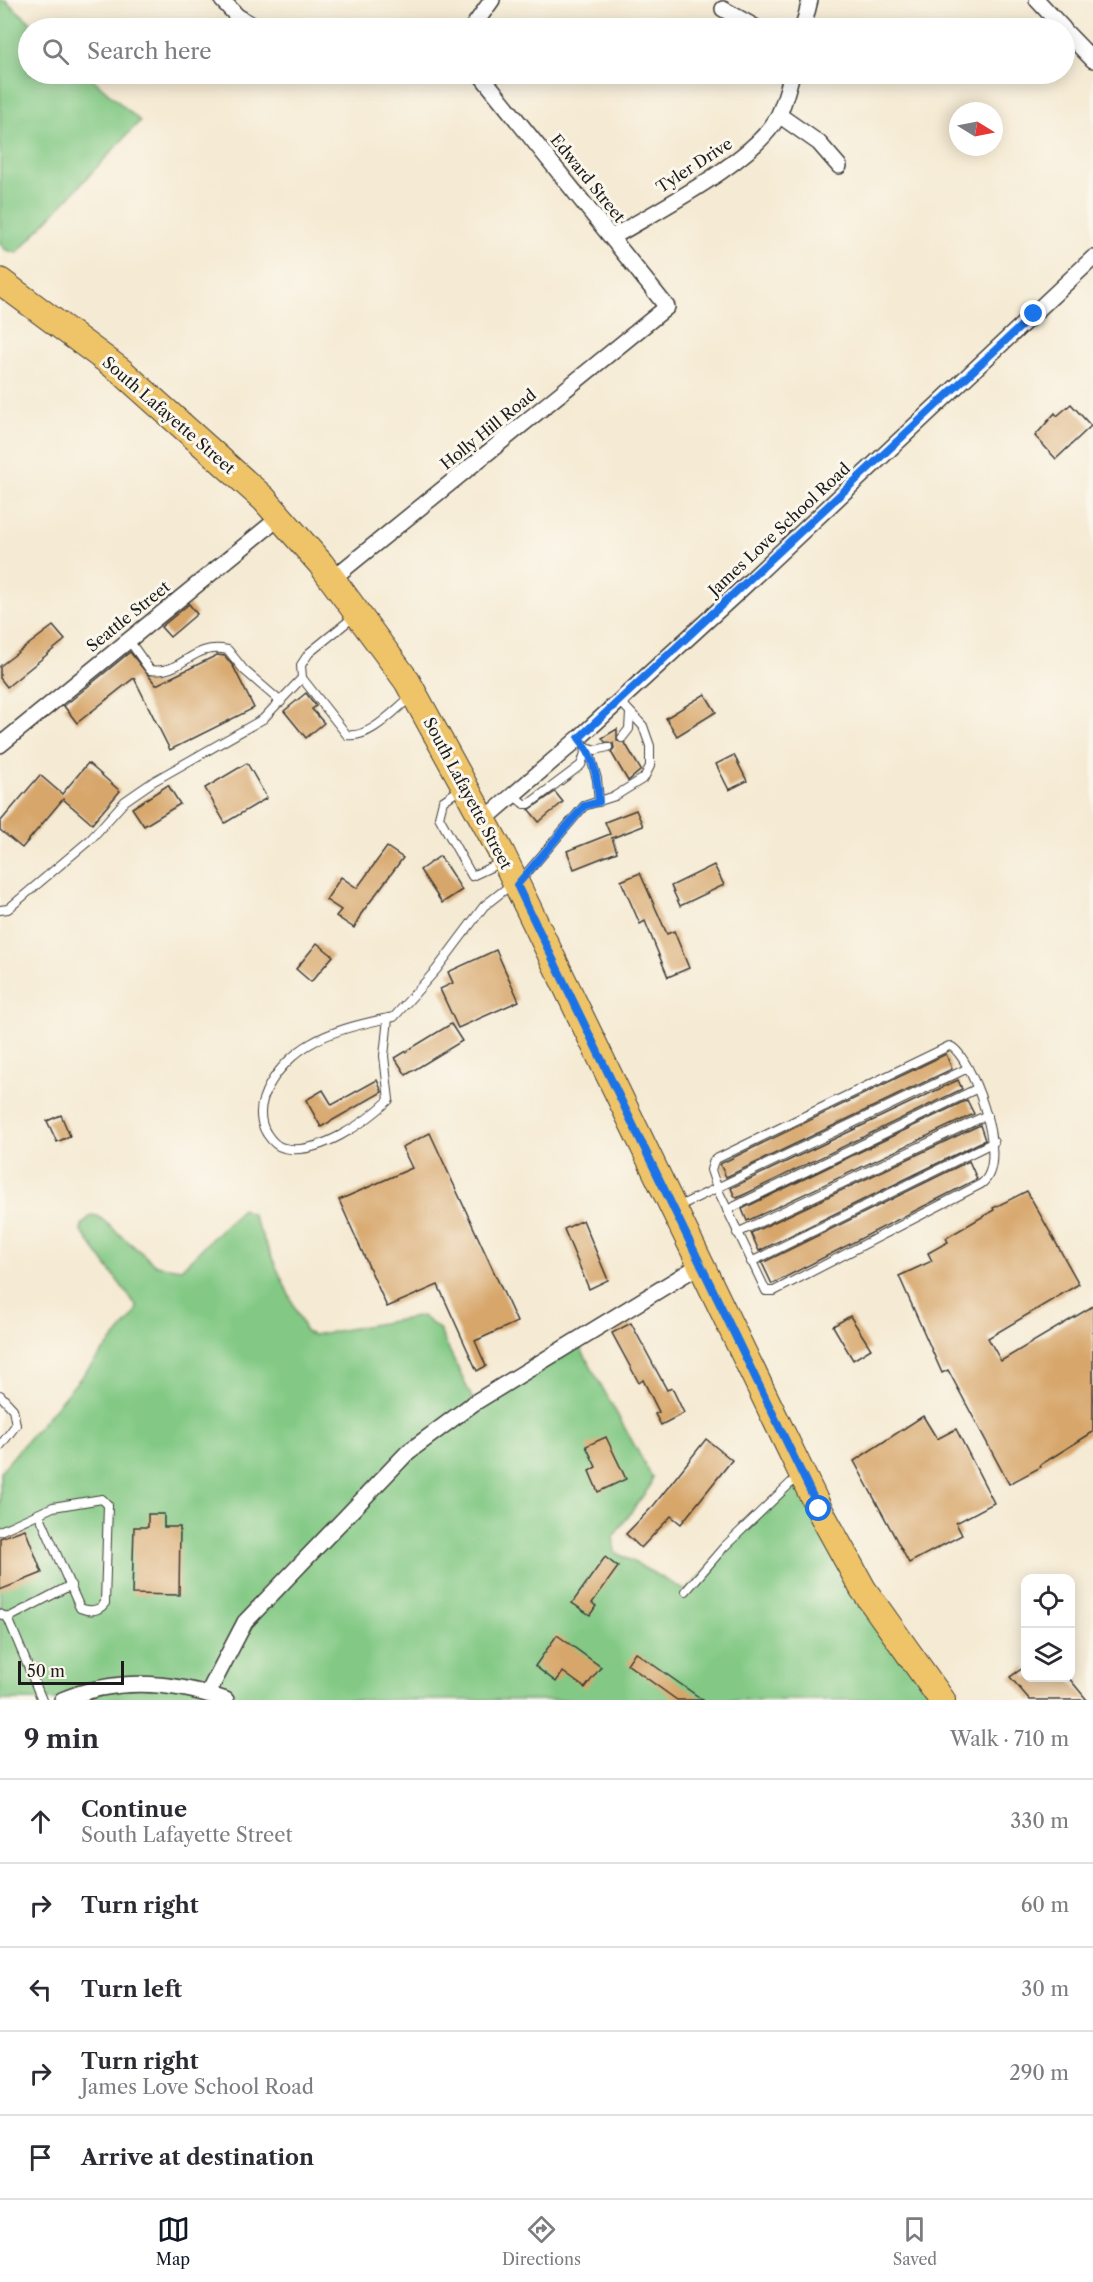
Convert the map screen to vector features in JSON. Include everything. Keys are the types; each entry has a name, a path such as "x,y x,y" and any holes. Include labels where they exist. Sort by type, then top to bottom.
{"main road":[{"name":"South Lafayette Street","path":"0,281 121,371 211,449 280,517 332,579 414,694 512,875 801,1473 862,1589 942,1700"}],"street":[{"path":"222,0 240,18"},
{"path":"479,18 492,0"},
{"path":"806,18 810,0"},
{"path":"1037,0 1054,18"},
{"path":"723,9 739,18"},
{"path":"1075,41 1093,60"},
{"name":"Edward Street","path":"488,84 667,307"},
{"name":"Tyler Drive","path":"613,237 727,168 751,149 779,115 789,84"},
{"path":"779,115 819,144 839,166"},
{"name":"James Love School Road","path":"484,820 583,742 620,700 856,482 1093,258"},
{"name":"Holly Hill Road","path":"332,579 667,307"},
{"name":"Seattle Street","path":"0,745 280,517"},
{"path":"208,1693 246,1622 408,1452 474,1402 700,1264"},
{"path":"62,1700 120,1685 155,1683 208,1693 226,1700"}],"lane":[{"path":"357,614 309,653 301,665 303,678 347,735 355,737 365,734 414,694"},
{"path":"128,639 150,670 159,672 174,667 206,647 228,650 244,670 281,702"},
{"path":"0,910 8,909 91,839 125,801 154,781 263,719 303,678"},
{"path":"388,1018 384,1056 389,1100 371,1118 312,1149 282,1148 272,1141 264,1129 259,1110 267,1090 282,1067 309,1044 352,1027 388,1018 394,1017 436,970 484,906 512,875 584,806 599,802 644,778 650,766 650,746 643,726 620,700"},
{"path":"622,738 629,729 630,713"},
{"path":"583,742 597,779 599,802"},
{"path":"583,742 596,750 608,747"},
{"path":"514,795 524,804 529,804 581,765 583,742"},
{"path":"465,785 443,801 439,817 472,876 491,870 512,875"},
{"path":"953,1046 968,1068 976,1089 987,1115 993,1142 993,1169 986,1180 774,1291 766,1291 717,1188 711,1170 718,1156 944,1047 953,1046"},
{"path":"673,1209 968,1068"},
{"path":"727,1210 976,1089"},
{"path":"737,1233 987,1115"},
{"path":"751,1262 993,1142"},
{"path":"0,1395 13,1409 16,1425 0,1446"},
{"path":"686,1591 724,1547 801,1473"},
{"path":"0,1531 53,1507 102,1499 108,1505 105,1603 101,1608 88,1611 80,1608 39,1514"},
{"path":"42,1700 4,1616 70,1585"}],"green space":[{"path":"0,0 5,0 26,18 18,18 18,84 98,84 140,121 17,253 6,250 0,244"},
{"path":"242,1209 252,1214 306,1332 313,1335 422,1316 439,1329 474,1402 576,1340 652,1477 650,1486 613,1537 615,1552 686,1591 801,1473 942,1700 0,1700 0,1472 135,1314 137,1307 81,1231 82,1225 91,1215 98,1216 156,1265 181,1269"}],"building":[{"path":"1071,404 1091,426 1056,459 1035,436 1055,413 1057,416"},
{"path":"189,604 197,614 170,637 161,627"},
{"path":"53,626 65,640 7,687 0,678 0,666"},
{"path":"130,652 156,685 217,655 225,656 233,666 254,708 170,750 134,678 77,723 64,706"},
{"path":"306,693 316,706 312,709 324,723 306,738 284,711"},
{"path":"705,694 716,712 677,736 666,718"},
{"path":"617,729 617,741 625,743 641,770 628,781 611,752 614,748 613,743 605,742 602,738"},
{"path":"734,755 747,781 729,790 716,764"},
{"path":"88,763 120,791 92,824 63,799 22,848 0,830 0,822 40,775 62,794"},
{"path":"247,763 267,798 225,823 205,788"},
{"path":"168,785 180,804 144,826 132,808"},
{"path":"555,792 563,802 539,822 529,810"},
{"path":"636,810 643,826 612,838 617,852 574,869 567,851 610,834 605,822"},
{"path":"387,847 403,858 361,914 354,928 336,916 341,910 326,900 341,877 357,888"},
{"path":"440,856 462,890 442,903 420,870"},
{"path":"714,865 724,885 680,906 671,886"},
{"path":"640,873 667,934 674,931 689,968 668,977 645,921 640,924 621,881"},
{"path":"317,943 333,956 311,982 296,969"},
{"path":"496,950 519,1001 458,1028 440,989 453,983 448,972"},
{"path":"451,1024 462,1041 406,1075 395,1058"},
{"path":"946,1054 952,1069 726,1177 720,1164"},
{"path":"377,1080 382,1092 321,1127 306,1100 323,1090 332,1105"},
{"path":"958,1080 962,1089 737,1198 734,1195 731,1188"},
{"path":"967,1100 974,1114 747,1221 742,1209"},
{"path":"61,1115 70,1136 57,1142 47,1121"},
{"path":"980,1125 985,1140 759,1251 751,1233"},
{"path":"430,1133 517,1322 475,1341 486,1366 477,1371 438,1285 387,1307 339,1200 412,1168 402,1147"},
{"path":"969,1161 977,1179 772,1284 762,1263"},
{"path":"1027,1191 1079,1284 988,1338 1001,1361 1093,1306 1093,1432 1040,1465 1041,1467 1009,1484 948,1370 942,1373 899,1276 932,1261 928,1253 948,1242 946,1238 994,1210 993,1208"},
{"path":"583,1220 608,1280 589,1289 564,1229"},
{"path":"850,1316 871,1349 853,1360 833,1326"},
{"path":"631,1323 667,1390 672,1388 684,1413 661,1425 655,1414 659,1412 643,1380 639,1383 612,1333"},
{"path":"923,1416 937,1439 956,1429 994,1503 956,1523 962,1535 909,1563 854,1461"},
{"path":"606,1437 626,1479 598,1492 589,1471 596,1467 586,1446"},
{"path":"706,1439 732,1460 681,1524 671,1516 641,1548 626,1534 654,1505"},
{"path":"148,1514 164,1514 164,1527 180,1527 179,1595 132,1594 134,1527 148,1527"},
{"path":"25,1529 42,1573 0,1590 0,1538"},
{"path":"605,1557 618,1567 592,1603 596,1606 590,1615 572,1603"},
{"path":"557,1635 601,1667 585,1688 563,1672 556,1682 535,1666"},
{"path":"635,1652 703,1700 677,1700 627,1664"},
{"path":"1021,1669 1021,1682 1072,1682 1087,1700 1030,1700 1010,1677"}],"route":[{"path":"819,1509 517,885 584,806 599,802 594,764 587,747 579,738 865,474 1034,314"}]}
